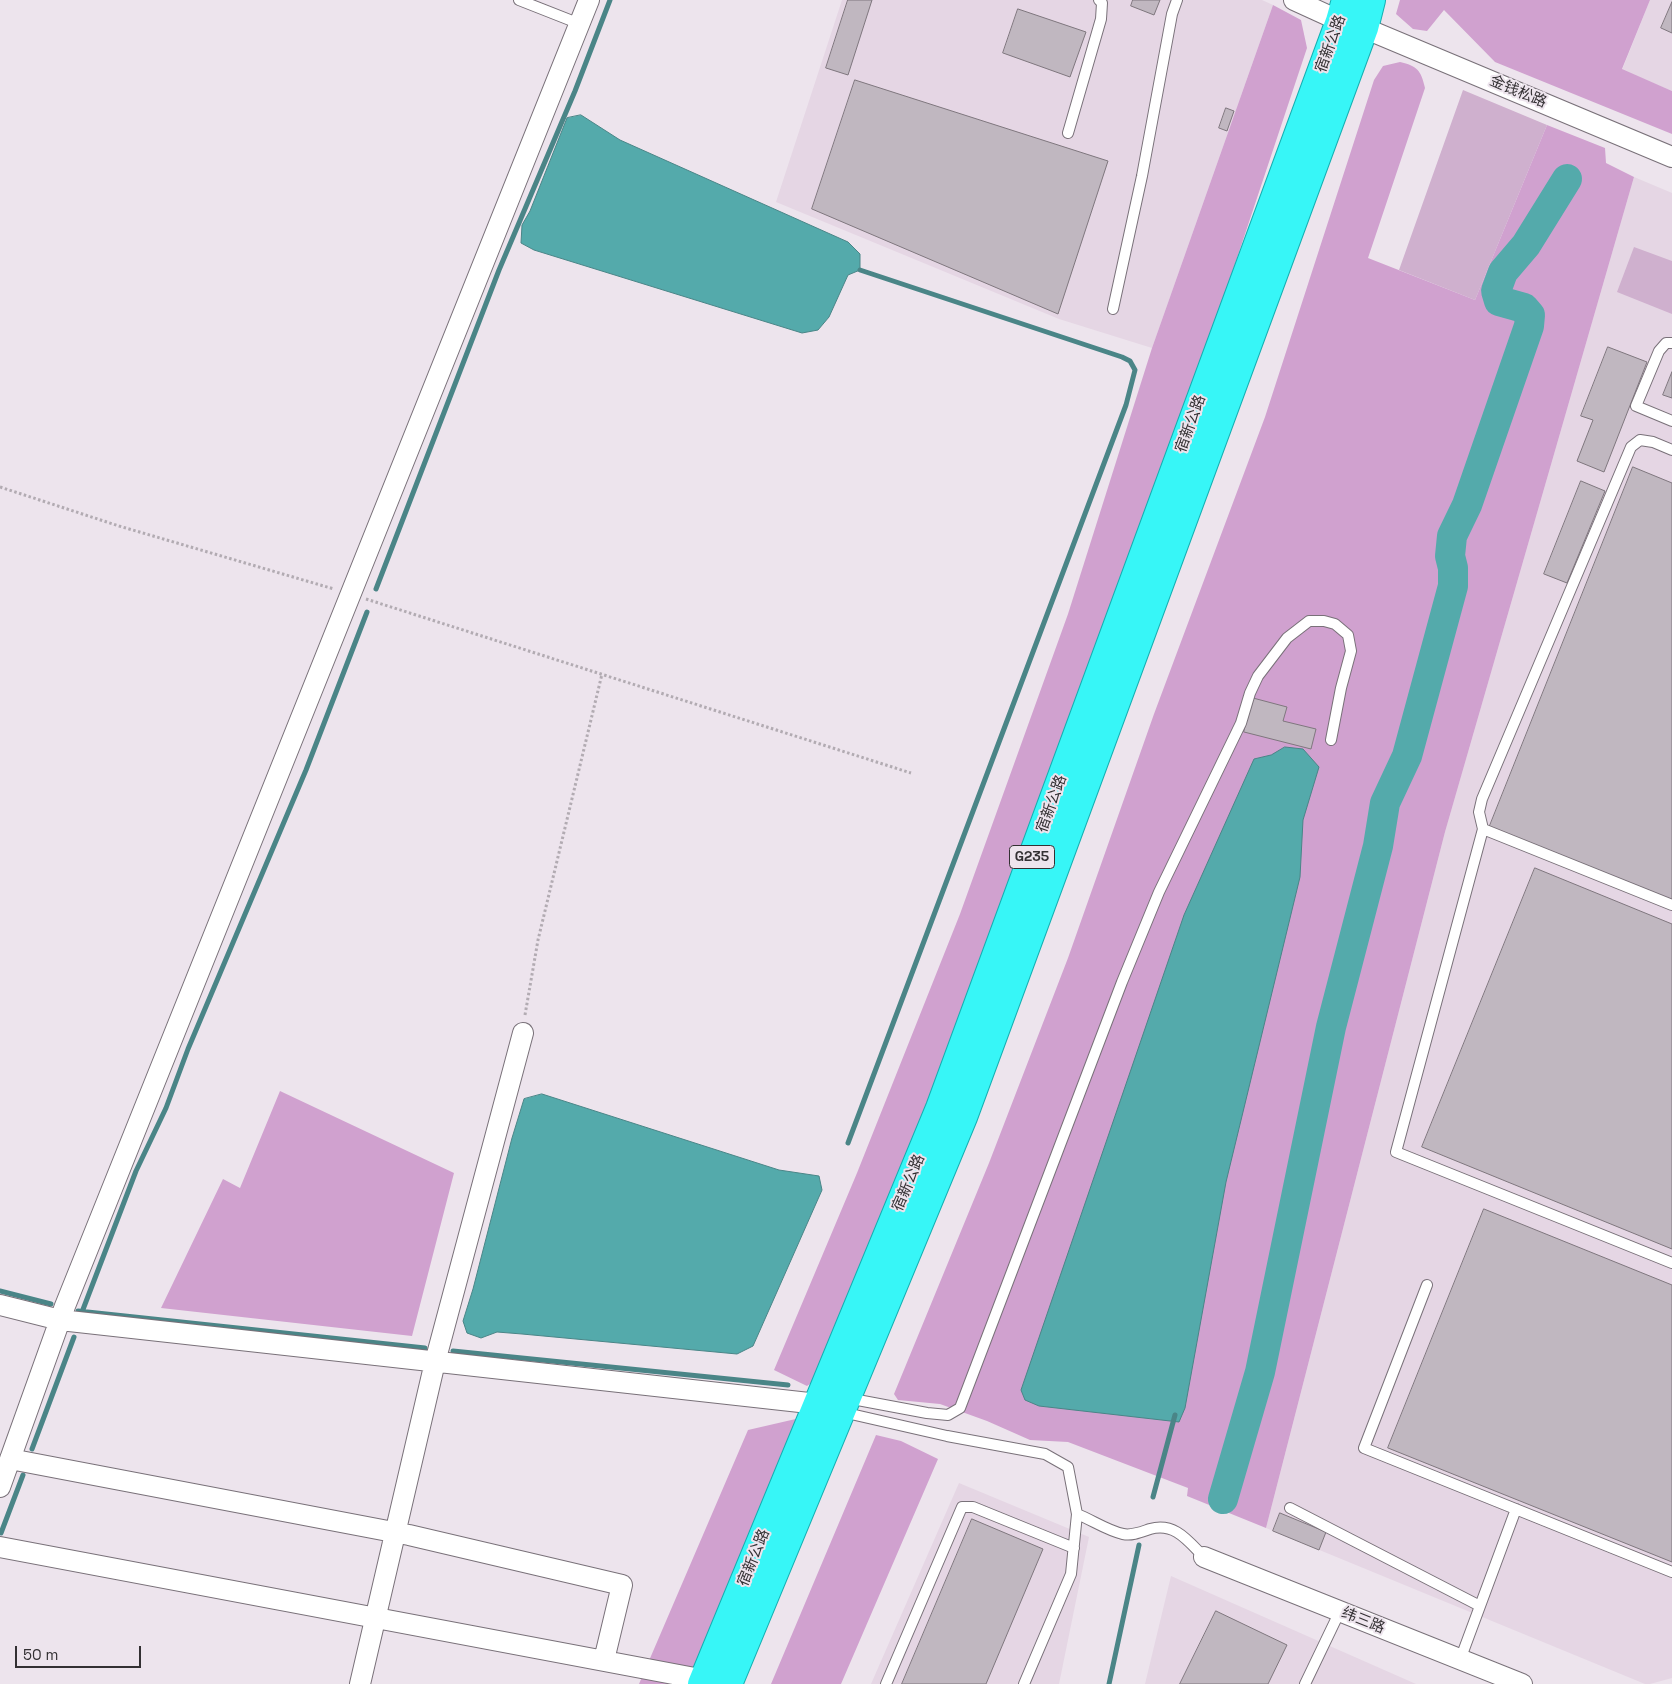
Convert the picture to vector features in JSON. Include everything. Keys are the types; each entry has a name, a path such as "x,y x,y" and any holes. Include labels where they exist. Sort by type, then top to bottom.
{"highway":[{"name":"宿新公路","path":"716,1683 835,1405 963,1117 1350,16 1371,0"}],"street":[{"path":"0,1488 60,1320 589,0"},
{"name":"金钱松路","path":"1294,0 1350,16 1672,157"},
{"path":"360,1684 435,1362 523,1033"},
{"path":"0,1305 60,1320 835,1405"},
{"path":"10,1459 396,1533 622,1586 604,1660"},
{"path":"0,1547 604,1660 716,1683"},
{"name":"纬三路","path":"1204,1557 1522,1684"}],"lane":[{"path":"519,0 580,24"},
{"path":"1068,133 1101,19 1102,3 1099,0"},
{"path":"1112,309 1142,176 1172,14 1177,0"},
{"path":"1672,343 1666,343 1659,350 1636,406 1672,421"},
{"path":"1672,450 1653,442 1640,440 1631,447 1482,799 1479,812 1483,830 1396,1152 1672,1263"},
{"path":"835,1405 948,1415 960,1408 1118,991 1159,892 1241,724 1250,693 1258,676 1286,638 1308,621 1324,621 1335,624 1348,635 1350,643 1351,651 1330,740"},
{"path":"1483,830 1672,905"},
{"path":"1427,1285 1364,1448 1672,1572"},
{"path":"835,1405 947,1436 1045,1454 1068,1467 1077,1514 1071,1574 1024,1684"},
{"path":"886,1684 962,1507 973,1507 1074,1548"},
{"path":"1290,1508 1480,1606"},
{"path":"1460,1660 1516,1509"},
{"path":"1077,1514 1123,1534 1133,1534 1164,1526 1172,1528 1182,1534 1204,1557"},
{"path":"1305,1684 1340,1611"}],"path":[{"path":"0,487 119,526 352,594 911,773"},
{"path":"523,1033 538,940 602,674"}],"shaded area":[{"path":"842,0 1262,0 1273,5 1152,348 1059,319 776,202"},
{"path":"1400,0 1650,0 1622,69 1672,91 1672,134 1495,62 1444,10 1427,31 1413,29 1396,14"},
{"path":"1650,0 1672,0 1672,91 1622,70"},
{"path":"1273,5 1301,20 1307,48 1195,384 930,1107 819,1378 807,1386 774,1370 857,1173 960,914 1068,614 1152,348"},
{"path":"1400,62 1411,65 1420,73 1425,88 1368,258 1475,300 1547,125 1605,148 1606,163 1634,177 1445,832 1266,1528 1187,1496 1188,1488 1068,1442 1030,1440 987,1421 940,1404 898,1400 894,1394 989,1163 1068,958 1154,714 1265,417 1374,80 1383,66"},
{"path":"1463,90 1547,125 1475,300 1399,270"},
{"path":"1634,177 1672,193 1672,1678 1650,1684 1645,1684 1266,1528 1445,832"},
{"path":"1634,247 1672,261 1672,314 1617,292"},
{"path":"280,1091 454,1173 412,1336 161,1308 223,1179 240,1188"},
{"path":"800,1418 690,1684 639,1684 748,1430"},
{"path":"876,1435 901,1441 938,1459 841,1684 771,1684"},
{"path":"959,1483 1089,1537 1059,1684 871,1684"},
{"path":"1171,1576 1416,1684 1145,1684"}],"water":[{"path":"581,115 620,140 848,242 860,254 860,270 848,275 829,317 818,330 802,333 534,250 521,243 522,225 530,211 567,118"},
{"path":"1285,747 1303,749 1319,767 1303,820 1300,877 1226,1182 1185,1408 1179,1422 1039,1406 1025,1400 1021,1390 1184,915 1254,759 1271,755"},
{"path":"542,1094 779,1170 819,1176 822,1190 753,1346 737,1354 497,1332 481,1338 467,1333 463,1321 524,1099"}],"building":[{"path":"848,0 872,0 848,75 826,68"},
{"path":"1133,0 1160,0 1154,15 1131,6"},
{"path":"1672,2 1672,33 1661,28"},
{"path":"1018,9 1086,32 1070,77 1003,53"},
{"path":"855,80 1108,161 1058,314 812,209"},
{"path":"1226,108 1234,111 1227,131 1219,128"},
{"path":"1608,347 1647,362 1604,472 1577,461 1593,420 1581,416"},
{"path":"1672,372 1672,398 1663,395"},
{"path":"1633,467 1672,483 1672,900 1489,828"},
{"path":"1581,481 1605,491 1567,583 1544,574"},
{"path":"1253,698 1287,707 1283,721 1316,729 1311,749 1244,732"},
{"path":"1535,868 1672,924 1672,1249 1422,1147"},
{"path":"1484,1209 1672,1285 1672,1562 1388,1448"},
{"path":"1280,1513 1326,1532 1319,1550 1273,1531"},
{"path":"972,1519 1043,1549 986,1684 902,1684"},
{"path":"1216,1611 1287,1645 1268,1684 1180,1684"}],"waterway":[{"path":"376,589 499,270 575,91 610,0"},
{"path":"1223,1499 1260,1372 1331,1027 1378,846 1385,803 1407,756 1453,586 1453,568 1450,556 1452,536 1467,505 1529,326 1530,315 1524,308 1499,301 1496,291 1503,272 1526,245 1567,179"},
{"path":"848,1143 1126,405 1135,370 1130,361 1122,357 860,270"},
{"path":"82,1312 136,1171 166,1108 188,1049 306,770 367,612"},
{"path":"0,1291 51,1304"},
{"path":"78,1311 425,1348"},
{"path":"32,1449 74,1337"},
{"path":"453,1351 788,1385"},
{"path":"1153,1497 1175,1415"},
{"path":"1,1533 23,1475"},
{"path":"1109,1684 1139,1545"}]}
